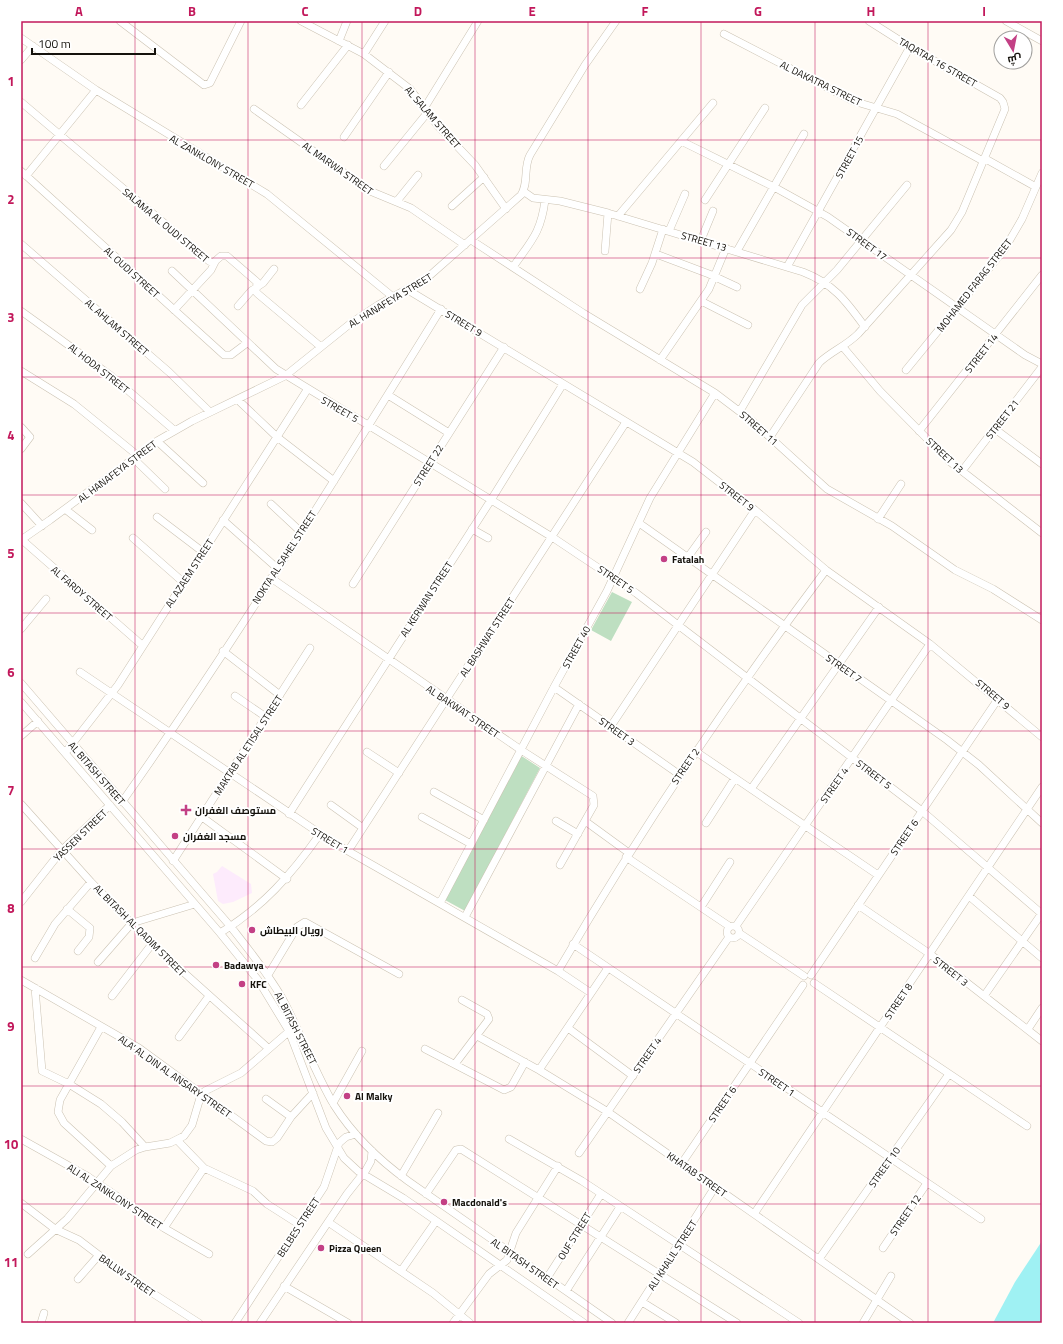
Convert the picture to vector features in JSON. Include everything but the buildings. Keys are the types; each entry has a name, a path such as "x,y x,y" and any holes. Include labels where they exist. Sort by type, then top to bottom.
{"street":[{"path":"120,21 204,85 210,83 241,21"},
{"name":"AL SALAM STREET","path":"301,21 364,54 410,89 442,131 484,177 506,209"},
{"path":"339,41 347,21"},
{"path":"364,54 385,21"},
{"path":"384,166 426,110 478,21"},
{"path":"523,191 526,166 530,155 585,65 616,21"},
{"name":"TAQATAA 16 STREET","path":"870,21 910,47 1000,98 1004,106 1003,113 984,160"},
{"path":"1006,21 1042,42"},
{"name":"AL DAKATRA STREET","path":"724,34 842,95 897,114 1036,187"},
{"name":"AL ZANKLONY STREET","path":"21,38 96,90 267,194 393,297"},
{"path":"301,105 348,45"},
{"path":"21,60 33,46"},
{"name":"STREET 15","path":"787,267 910,47"},
{"path":"344,137 389,72"},
{"path":"24,174 59,136 96,90"},
{"name":"SALAMA AL OUDI STREET","path":"21,102 59,136 209,261 215,262 222,255 227,256 256,280 258,284 256,288 258,294 320,347"},
{"path":"618,216 713,102"},
{"path":"705,200 764,108"},
{"name":"AL MARWA STREET","path":"254,109 370,192 397,201 420,214 465,245"},
{"path":"737,251 804,134"},
{"name":"STREET 17","path":"681,141 774,187 818,211 862,240 1031,359 1042,364"},
{"path":"770,437 819,363 824,358 843,347 865,327 957,221 984,160"},
{"name":"MOHAMED FARAG STREET","path":"906,370 1004,250 1022,219 1042,173"},
{"name":"AL OUDI STREET","path":"24,174 224,355 231,355 247,343"},
{"path":"397,201 418,175"},
{"path":"452,206 484,177"},
{"path":"740,411 802,305 838,270 907,185"},
{"name":"STREET 13","path":"523,191 533,198 560,201 608,213 701,240 787,267 825,282 839,293 865,327"},
{"name":"AL HANAFEYA STREET","path":"21,540 66,509 135,456 174,430 285,376 351,323 393,297 408,290 437,271 506,209 523,191"},
{"path":"640,289 666,230 685,194"},
{"path":"513,267 538,231 542,219 545,200"},
{"path":"701,240 713,211"},
{"path":"605,250 608,213"},
{"name":"STREET 11","path":"471,240 583,313 715,393 740,411 827,489 909,538 955,570 992,589 1042,620"},
{"name":"AL AHLAM STREET","path":"21,244 158,363 210,412"},
{"path":"660,360 701,301 715,277 726,248"},
{"path":"656,254 737,287"},
{"path":"174,310 211,270 215,262"},
{"path":"238,306 249,293 264,283 274,269"},
{"name":"STREET 5","path":"172,271 247,343 285,376 430,462 552,537 614,578 679,625 746,678 922,811 1042,913"},
{"name":"STREET 14","path":"919,431 996,335 1042,274"},
{"name":"STREET 9","path":"408,290 677,452 755,510 826,570 930,644 1042,737"},
{"path":"701,301 748,325"},
{"name":"NOKTA AL SAHEL STREET","path":"122,802 170,733 334,482 441,309"},
{"name":"AL HODA STREET","path":"21,311 110,375 174,430"},
{"name":"STREET 22","path":"353,584 504,347"},
{"name":"STREET 13","path":"843,347 880,391 919,431 962,471 1042,533"},
{"name":"STREET 21","path":"962,471 1042,367"},
{"path":"21,371 74,404 135,456 165,489"},
{"name":"AL KERWAN STREET","path":"289,814 491,500 563,384"},
{"name":"AL AZAEM STREET","path":"65,753 112,694 307,390"},
{"name":"STREET 40","path":"440,903 554,687 614,578 650,498 677,452 715,393"},
{"path":"388,395 449,433"},
{"path":"238,400 277,437 334,482"},
{"name":"AL BASHWAT STREET","path":"348,851 626,422"},
{"path":"21,427 30,437 21,449"},
{"path":"995,429 1042,464"},
{"path":"157,441 203,483"},
{"path":"878,519 901,484"},
{"path":"21,503 42,526"},
{"path":"271,504 301,532"},
{"path":"66,509 92,530"},
{"path":"611,726 755,510"},
{"path":"157,517 203,552"},
{"path":"223,520 277,568"},
{"name":"STREET 7","path":"639,523 962,752 1042,823"},
{"path":"472,529 488,538"},
{"path":"688,557 706,532"},
{"path":"133,538 183,582"},
{"name":"AL FARDY STREET","path":"21,540 143,646"},
{"name":"STREET 2","path":"558,971 628,855 695,751 746,678 826,570"},
{"name":"AL BAKWAT STREET","path":"271,578 521,750 592,796 594,805 560,866"},
{"path":"22,625 46,599"},
{"path":"751,789 879,607"},
{"name":"STREET 4","path":"735,928 892,702 930,644"},
{"name":"MAKTAB AL ETISAL STREET","path":"174,861 310,648"},
{"path":"223,651 280,695"},
{"name":"STREET 1","path":"80,672 320,834 558,971 591,993"},
{"name":"AL BITASH STREET","path":"21,684 231,926 268,975 296,1025 333,1103 356,1134 372,1151 401,1176 612,1323"},
{"name":"STREET 3","path":"554,687 680,774"},
{"path":"235,696 266,717"},
{"name":"STREET 6","path":"807,975 858,905 998,699"},
{"name":"AL BITASH STREET","path":"21,702 220,933 258,980 289,1031 314,1093 326,1128 336,1147 348,1162 363,1174 398,1195 584,1323"},
{"path":"465,917 579,704"},
{"path":"21,736 38,722"},
{"path":"695,751 878,875"},
{"path":"367,752 399,772"},
{"path":"706,823 736,778"},
{"name":"STREET 8","path":"754,1214 1042,787"},
{"path":"434,792 484,820"},
{"name":"AL BITASH AL QADIM STREET","path":"21,804 91,882 152,944 268,1048"},
{"name":"YASSEN STREET","path":"21,902 62,850 110,805"},
{"path":"330,805 363,828"},
{"path":"202,817 287,879"},
{"path":"422,817 471,844"},
{"path":"556,821 578,834"},
{"path":"585,821 628,855 701,907 814,978 814,983 1027,1126"},
{"path":"220,933 266,898 287,879 320,834"},
{"path":"701,907 730,862"},
{"path":"35,958 48,935 67,909 91,882"},
{"path":"969,896 1042,958"},
{"path":"98,962 132,923 195,904"},
{"name":"STREET 3","path":"858,905 930,954 1042,1040"},
{"path":"67,909 90,928 88,937 78,951"},
{"path":"984,996 1042,913"},
{"path":"268,975 298,925 305,922 399,974"},
{"path":"735,928 735,938 729,937 726,932 735,928"},
{"name":"STREET 4","path":"580,1153 729,937"},
{"path":"112,996 152,944"},
{"name":"STREET 1","path":"573,944 981,1219"},
{"path":"540,1070 608,968"},
{"path":"807,975 802,980 803,985 811,987 814,983"},
{"name":"ALA' AL DIN AL ANSARY STREET","path":"21,980 139,1048 266,1141 272,1142 277,1138 291,1117 314,1093"},
{"name":"STREET 6","path":"682,1163 803,985"},
{"path":"35,988 41,1069 46,1074 69,1084 108,1110 145,1147"},
{"path":"179,1037 209,996"},
{"path":"455,1064 488,1022 489,1016 462,1000"},
{"path":"1028,1029 1042,1008"},
{"path":"28,1254 72,1214 96,1182 111,1166 136,1150 177,1140 184,1136 192,1125 202,1094 232,1078 296,1025"},
{"path":"101,1027 58,1106 60,1118 111,1166"},
{"path":"568,1028 633,1076"},
{"name":"KHATAB STREET","path":"477,1036 540,1070 608,1112 910,1323"},
{"path":"425,1049 504,1090 511,1086 525,1062"},
{"path":"333,1103 362,1051"},
{"name":"STREET 10","path":"819,1259 949,1074"},
{"path":"266,1099 291,1117"},
{"path":"401,1176 438,1113"},
{"path":"336,1147 346,1137 356,1134"},
{"name":"ALI AL ZANKLONY STREET","path":"21,1139 96,1182 164,1228 209,1254"},
{"path":"509,1139 558,1166 799,1323"},
{"path":"177,1140 204,1168 253,1191 265,1202 300,1226"},
{"name":"BELBES STREET","path":"235,1323 300,1226 324,1187 336,1147"},
{"path":"426,1194 456,1150 461,1149 737,1323"},
{"path":"260,1323 328,1222 363,1174 371,1161 372,1151"},
{"path":"452,1323 489,1274 507,1260 516,1233 558,1166"},
{"path":"164,1228 204,1168"},
{"name":"STREET 12","path":"883,1248 927,1183"},
{"name":"ALI KHALIL STREET","path":"628,1323 715,1187"},
{"name":"OUF STREET","path":"547,1278 601,1194"},
{"name":"BALLW STREET","path":"21,1203 55,1229 79,1240 129,1278 199,1323"},
{"path":"566,1291 620,1207"},
{"path":"401,1272 436,1221"},
{"path":"328,1222 401,1272 470,1323"},
{"path":"78,1279 99,1255"},
{"path":"863,1323 891,1276"},
{"path":"284,1286 348,1323"},
{"path":"642,1302 676,1323"},
{"path":"41,1323 44,1313"}],"shaded area":[{"path":"222,866 251,884 252,893 233,902 223,904 218,901 213,874"}],"green space":[{"path":"612,592 632,602 611,641 591,630"},
{"path":"520,755 540,768 465,911 445,900"}],"water":[{"path":"1042,1241 1042,1323 993,1323 1015,1282"}],"place":[{"name":"Fatalah","path":"664,559"},
{"name":"مستوصف الغفران","path":"186,810"},
{"name":"مسجد الغفران","path":"175,836"},
{"name":"رويال البيطاش","path":"252,930"},
{"name":"Badawya","path":"216,965"},
{"name":"KFC","path":"242,984"},
{"name":"Al Malky","path":"347,1096"},
{"name":"Macdonald's","path":"444,1202"},
{"name":"Pizza Queen","path":"321,1248"}]}
